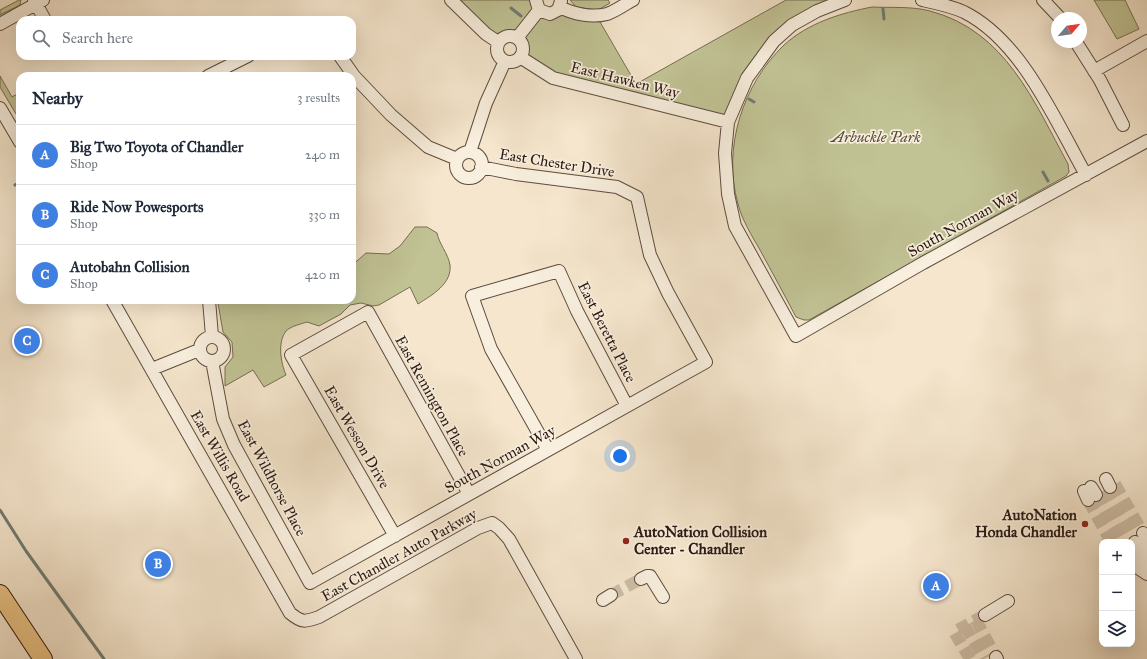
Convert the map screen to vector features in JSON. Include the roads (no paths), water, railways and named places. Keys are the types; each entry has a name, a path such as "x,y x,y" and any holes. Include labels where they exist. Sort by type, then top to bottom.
{"highway":[{"path":"0,594 43,659"},
{"path":"0,607 30,659"}],"street":[{"path":"451,0 486,34 498,42"},
{"path":"516,38 537,5 550,14 561,4 566,10 586,15 607,14 633,0"},
{"path":"728,122 746,78 774,41 792,25 817,11 846,0"},
{"path":"922,0 963,12 990,30 1009,50 1031,78 1086,175"},
{"path":"1043,0 1054,12"},
{"path":"0,24 38,2 43,16"},
{"path":"509,36 516,38 522,45 523,49 520,57 513,61 505,61 498,53 498,42 509,36"},
{"path":"1094,71 1147,41"},
{"path":"1080,48 1123,125"},
{"name":"East Hawken Way","path":"520,57 553,78 728,122"},
{"path":"217,72 240,60"},
{"path":"343,60 351,72"},
{"path":"470,152 486,103 502,64 505,61"},
{"path":"356,78 396,119 428,147 457,159"},
{"path":"0,108 16,135"},
{"name":"South Norman Way","path":"728,122 725,153 726,174 728,194 735,226 796,336 924,263 1147,141"},
{"path":"470,152 478,155 482,163 480,171 473,177 465,177 461,175 456,167 457,159 462,153 470,152"},
{"name":"East Chester Drive","path":"481,167 516,174 617,187 637,197 650,255 668,293 706,362"},
{"name":"East Beretta Place","path":"548,450 490,348 472,296 559,271 577,311 628,406"},
{"name":"East Willis Road","path":"114,304 290,613 296,618 305,622"},
{"path":"209,304 212,336"},
{"name":"East Wesson Drive","path":"368,312 292,354 394,536"},
{"name":"East Remington Place","path":"368,312 469,494"},
{"path":"212,336 222,341 225,348 220,358 212,361 205,358 200,351 202,341 212,336"},
{"path":"152,369 200,351"},
{"name":"East Wildhorse Place","path":"212,361 223,418 234,445 310,583"},
{"name":"South Norman Way","path":"310,583 706,362"},
{"name":"East Chandler Auto Parkway","path":"305,622 319,617 478,528 492,523 509,539 576,659"},
{"path":"1138,542 1141,541 1147,544"},
{"path":"1138,542 1147,550"},
{"path":"1138,542 1147,556"},
{"path":"1138,542 1147,562"},
{"path":"1135,560 1147,568"},
{"path":"1135,566 1147,574"},
{"path":"641,579 650,576 662,597"},
{"path":"985,615 1008,601"}],"waterway":[{"path":"511,8 521,16"},
{"path":"883,9 884,19"},
{"path":"749,99 754,102"},
{"path":"1043,172 1048,181"},
{"path":"0,510 26,551 104,659"}],"tunnel":[{"path":"1115,484 1143,533"},
{"path":"1105,490 1133,539"},
{"path":"1096,495 1120,539"},
{"path":"1088,500 1109,539"},
{"path":"611,595 641,579"},
{"path":"970,659 954,632 985,615"},
{"path":"976,620 996,657"},
{"path":"965,626 984,659"}],"place":[{"name":"Autobahn Collision","path":"27,341"},
{"name":"AutoNation Honda Chandler","path":"1085,524"},
{"name":"AutoNation Collision Center - Chandler","path":"626,541"},
{"name":"Ride Now Powesports","path":"158,564"},
{"name":"Big Two Toyota of Chandler","path":"936,586"}],"park label":[{"name":"Arbuckle Park","path":"876,137"}]}
